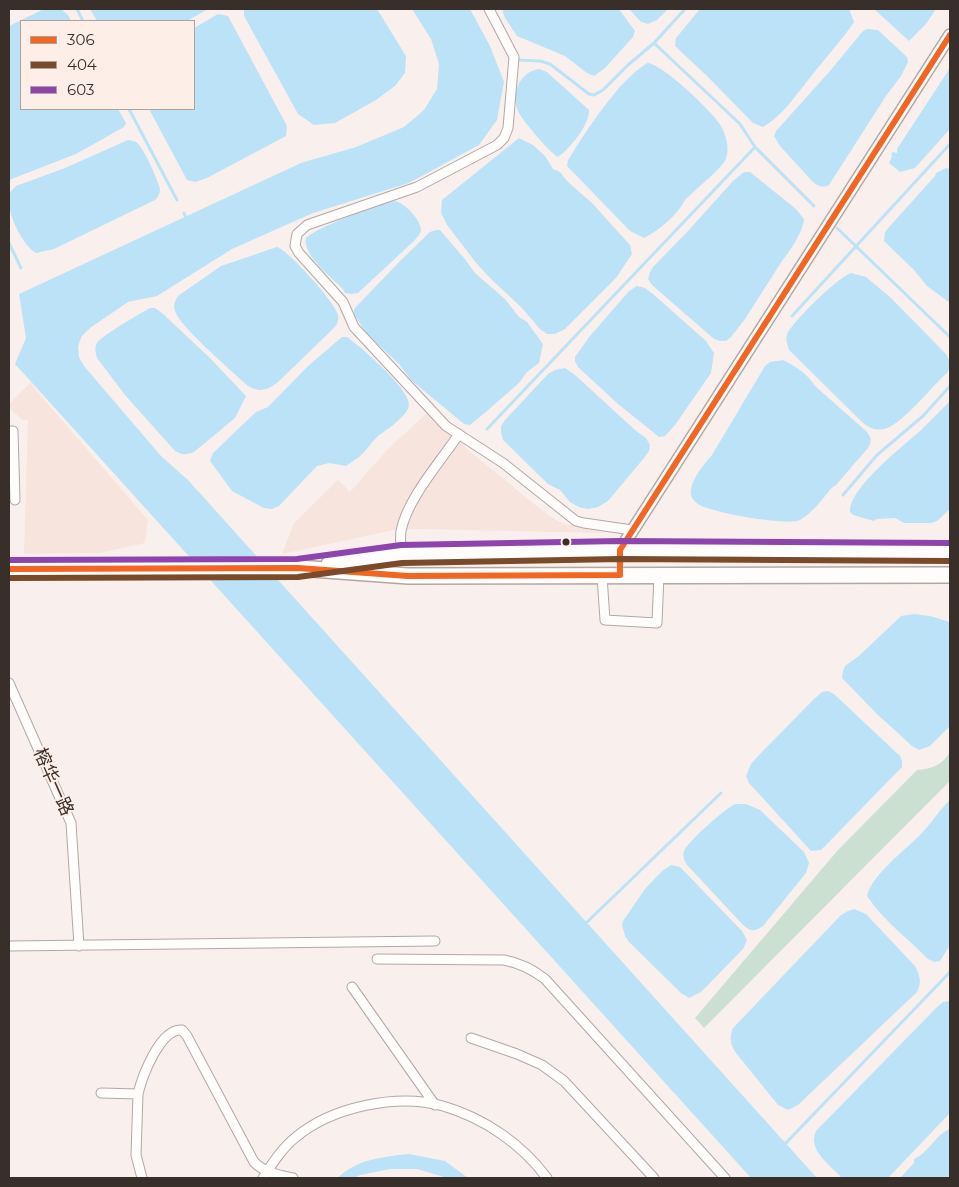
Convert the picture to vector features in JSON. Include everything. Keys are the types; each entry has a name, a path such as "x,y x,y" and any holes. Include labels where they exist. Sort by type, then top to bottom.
{"main road":[{"path":"620,550 620,576"},
{"path":"298,568 401,554 620,550 950,552"},
{"path":"9,569 298,568 408,576 950,575"}],"street":[{"path":"489,9 514,57 508,128 504,138 498,145 417,187 307,225 297,234 295,242 299,253 344,302 354,327 446,426 503,463 576,520 584,523 632,530"},
{"path":"620,550 950,35"},
{"path":"9,431 13,431 15,500"},
{"path":"401,554 401,532 406,515 414,499 459,434"},
{"path":"602,576 605,620 656,623 659,575"},
{"name":"榕华一路","path":"9,683 72,823 79,946"},
{"path":"9,946 435,941"},
{"path":"377,959 504,960 519,963 533,970 545,979 725,1178"},
{"path":"352,987 435,1105"},
{"path":"142,1178 136,1155 138,1094 150,1060 166,1038 177,1029 182,1030 192,1043 254,1162 265,1175 293,1178"},
{"path":"471,1038 518,1054 542,1066 564,1081 654,1178"},
{"path":"101,1093 138,1094"},
{"path":"265,1175 274,1161 295,1137 321,1120 350,1108 381,1103 412,1102 442,1106 471,1117 498,1132 523,1150 547,1178"}],"shaded area":[{"path":"30,383 148,520 145,543 100,553 24,554 28,420 22,420 9,407 9,404"},
{"path":"428,412 468,450 549,516 564,524 606,533 394,530 282,554 294,523 338,480 350,492 387,450"}],"green space":[{"path":"950,752 950,781 704,1028 695,1018 838,850 917,770 936,766"}],"water":[{"path":"44,9 61,9 70,20 21,20"},
{"path":"90,9 208,9 189,20 96,20"},
{"path":"244,9 377,9 406,56 405,73 395,86 376,100 335,123 314,125 298,114 244,16"},
{"path":"412,9 470,9 490,46 504,82 497,120 479,145 409,183 313,213 232,249 157,296 128,302 90,328 82,336 78,346 79,357 84,366 161,456 188,480 817,1178 751,1178 15,364 26,338 19,294 301,163 356,147 404,127 424,110 437,89 439,64 431,39"},
{"path":"502,9 619,9 635,31 633,37 605,68 594,76 587,73 565,56 517,36 505,18"},
{"path":"629,9 668,9 657,20 648,24 641,22"},
{"path":"700,9 849,9 854,22 790,103 777,117 763,127 753,123 675,46 676,38"},
{"path":"874,9 936,9 926,24 909,41"},
{"path":"218,14 228,16 287,126 286,136 207,178 195,182 187,180 150,110 195,110 195,27"},
{"path":"20,21 20,110 119,110 126,123 124,127 76,154 9,180 9,26"},
{"path":"867,29 878,30 907,57 908,62 901,76 829,185 819,186 811,180 780,146 774,136 776,131 863,31"},
{"path":"647,63 663,70 706,108 721,127 727,141 728,150 724,163 685,200 667,222 644,238 630,231 567,166 568,160 603,107 636,71"},
{"path":"950,64 950,129 915,168 900,172 889,163 891,154 893,152 897,153 897,149 948,71"},
{"path":"539,69 547,72 589,110 583,129 558,157 530,128 520,115 516,104 518,85 526,74"},
{"path":"519,138 533,145 545,156 553,169 560,172 568,182 592,203 630,245 632,254 616,278 565,329 555,334 547,334 540,329 521,307 492,280 447,225 441,213 442,200"},
{"path":"128,140 139,145 150,164 160,189 156,199 54,249 36,253 30,248 15,225 9,207 10,192 16,186 65,168"},
{"path":"946,168 950,169 950,303 927,286 914,270 884,241 885,232 890,226 936,173"},
{"path":"744,172 750,172 796,209 804,219 796,241 745,319 731,337 726,341 720,341 714,339 652,285 648,279 653,267 733,181"},
{"path":"395,201 408,208 420,226 420,233 415,240 358,293 345,293 313,259 306,245 306,238 321,228"},
{"path":"440,230 475,273 505,299 518,316 527,322 543,344 539,363 527,372 519,383 470,425 464,424 411,380 399,364 367,334 354,314 354,309 401,260 430,232"},
{"path":"277,247 291,257 321,289 335,309 338,319 333,329 278,382 267,389 260,390 248,386 196,338 179,318 174,305 178,296 221,266"},
{"path":"851,273 866,277 890,297 945,353 950,363 947,373 916,405 899,421 884,429 878,430 862,422 789,350 787,342 786,337 790,329 806,311 826,291"},
{"path":"637,286 645,288 653,294 706,341 714,353 711,373 675,425 665,436 659,437 618,404 578,367 575,361 575,357 590,336 629,291"},
{"path":"150,308 155,308 162,313 210,358 246,396 235,418 191,453 182,454 175,451 125,395 97,358 96,347 100,340"},
{"path":"342,337 347,337 394,379 407,398 409,405 405,414 377,437 359,457 346,466 329,463 317,466 279,506 272,509 264,508 232,491 210,461 213,453 256,412 268,407 308,366"},
{"path":"783,360 805,374 815,386 866,431 871,439 868,448 817,506 800,520 780,521 749,518 706,508 698,504 691,495 691,490 698,474 712,455 765,366 770,362"},
{"path":"565,368 646,438 650,445 649,451 644,458 608,501 598,507 588,509 570,502 560,490 548,484 503,440 501,433 501,426 505,420 548,374"},
{"path":"950,401 950,509 937,521 931,523 904,523 895,518 877,519 874,521 853,515 850,512 852,502 867,480"},
{"path":"914,614 930,616 950,622 950,726 930,746 919,750 912,746 877,714 842,678 845,666 860,655 901,616"},
{"path":"828,691 834,694 900,756 902,767 821,850 811,851 749,783 746,776 751,764 758,756 814,699 822,692"},
{"path":"950,800 950,945 940,961 934,962 928,959 888,921 867,896 875,880 920,835"},
{"path":"735,804 746,804 760,810 804,852 809,863 806,873 763,926 755,930 750,930 743,925 688,866 683,853 699,833"},
{"path":"671,865 680,867 742,931 747,940 743,949 701,992 689,998 681,993 629,942 622,925 645,889 662,871"},
{"path":"854,909 866,914 915,966 920,979 920,985 917,992 798,1105 788,1110 778,1105 736,1053 731,1041 733,1028 841,915"},
{"path":"949,1001 950,1113 888,1178 842,1178 817,1151 814,1138 816,1131 937,1007 943,1002"},
{"path":"949,1129 950,1178 900,1178 914,1163 914,1159"},
{"path":"409,1154 445,1161 468,1178 447,1178 417,1169 390,1169 354,1178 337,1178 353,1167 371,1160"}],"waterway":[{"path":"77,9 82,20"},
{"path":"654,43 685,9"},
{"path":"518,60 540,61 550,64 589,94 594,95 603,90 654,43 740,124 755,147 814,206"},
{"path":"130,110 177,200"},
{"path":"792,316 950,144"},
{"path":"487,429 755,147"},
{"path":"184,213 187,220"},
{"path":"837,228 950,337"},
{"path":"9,243 21,268"},
{"path":"843,495 877,455 923,416 950,386"},
{"path":"584,925 721,793"},
{"path":"784,1145 950,972"}],"transit line":[{"name":"306","path":"620,550 950,35"},
{"name":"603","path":"9,560 297,559 401,545 620,541 950,543"},
{"name":"306","path":"9,569 298,568 408,576 620,575 620,550"},
{"name":"404","path":"9,578 298,577 402,563 620,559 950,561"}]}
